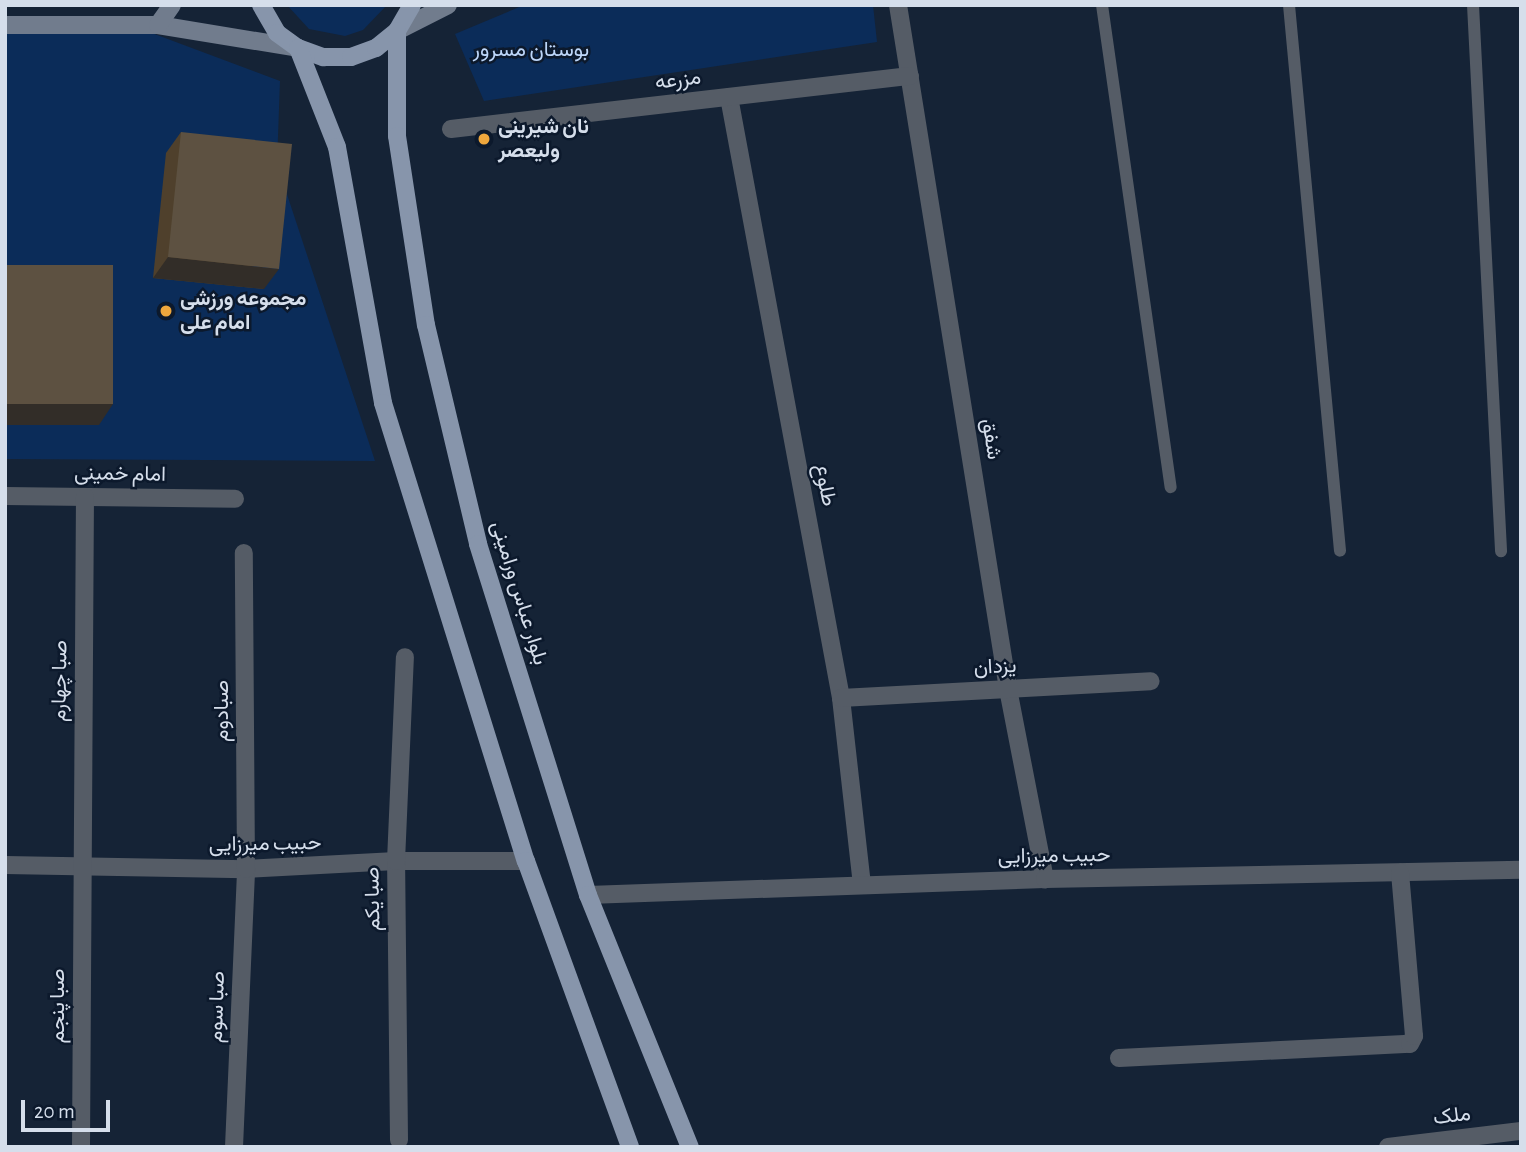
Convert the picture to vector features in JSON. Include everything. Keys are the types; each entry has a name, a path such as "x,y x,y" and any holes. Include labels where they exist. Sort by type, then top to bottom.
{"main road":[{"path":"158,25 172,5"},
{"path":"261,5 277,33 298,48 337,147 383,403 526,861 630,1147"},
{"path":"397,31 412,5"},
{"path":"5,25 158,25 298,48 323,57 351,57 376,48 397,31 448,5"},
{"name":"بلوار عباس ورامینی","path":"397,31 397,135 426,325 478,544 589,895 690,1147"}],"street":[{"name":"شفق","path":"898,5 1008,689 1045,879"},
{"name":"مزرعه","path":"451,130 909,76"},
{"name":"طلوع","path":"729,97 841,698 862,885"},
{"name":"امام خمینی","path":"5,496 235,499"},
{"name":"صبا چهارم","path":"81,866 85,497"},
{"name":"صبادوم","path":"244,553 246,869"},
{"name":"صبا یکم","path":"399,1140 396,861 405,657"},
{"name":"یزدان","path":"841,698 1151,681"},
{"name":"حبیب میرزایی","path":"5,865 246,869 396,861 526,861"},
{"name":"صبا پنجم","path":"81,866 81,1147"},
{"name":"صبا سوم","path":"234,1147 246,869"},
{"name":"حبیب میرزایی","path":"589,895 1045,879 1521,870"},
{"path":"1119,1058 1410,1044 1413,1036 1400,873"},
{"name":"ملک","path":"1388,1147 1521,1131"}],"lane":[{"path":"1102,5 1171,487"},
{"path":"1289,5 1340,551"},
{"path":"1473,5 1500,551"}],"green space":[{"path":"287,5 387,5 363,30 345,36 309,29"},
{"name":"بوستان مسرور","path":"524,5 873,5 877,42 484,101 455,34"},
{"name":"مجموعه ورزشی امام علی","path":"125,23 280,81 277,164 375,461 5,459 5,28"}],"building":[{"path":"181,132 292,144 279,269 168,257"},
{"path":"5,265 113,265 113,404 5,404"}],"place":[{"name":"نان شیرینی ولیعصر","path":"484,139"},
{"name":"مجموعه ورزشی امام علی","path":"166,311"}]}
